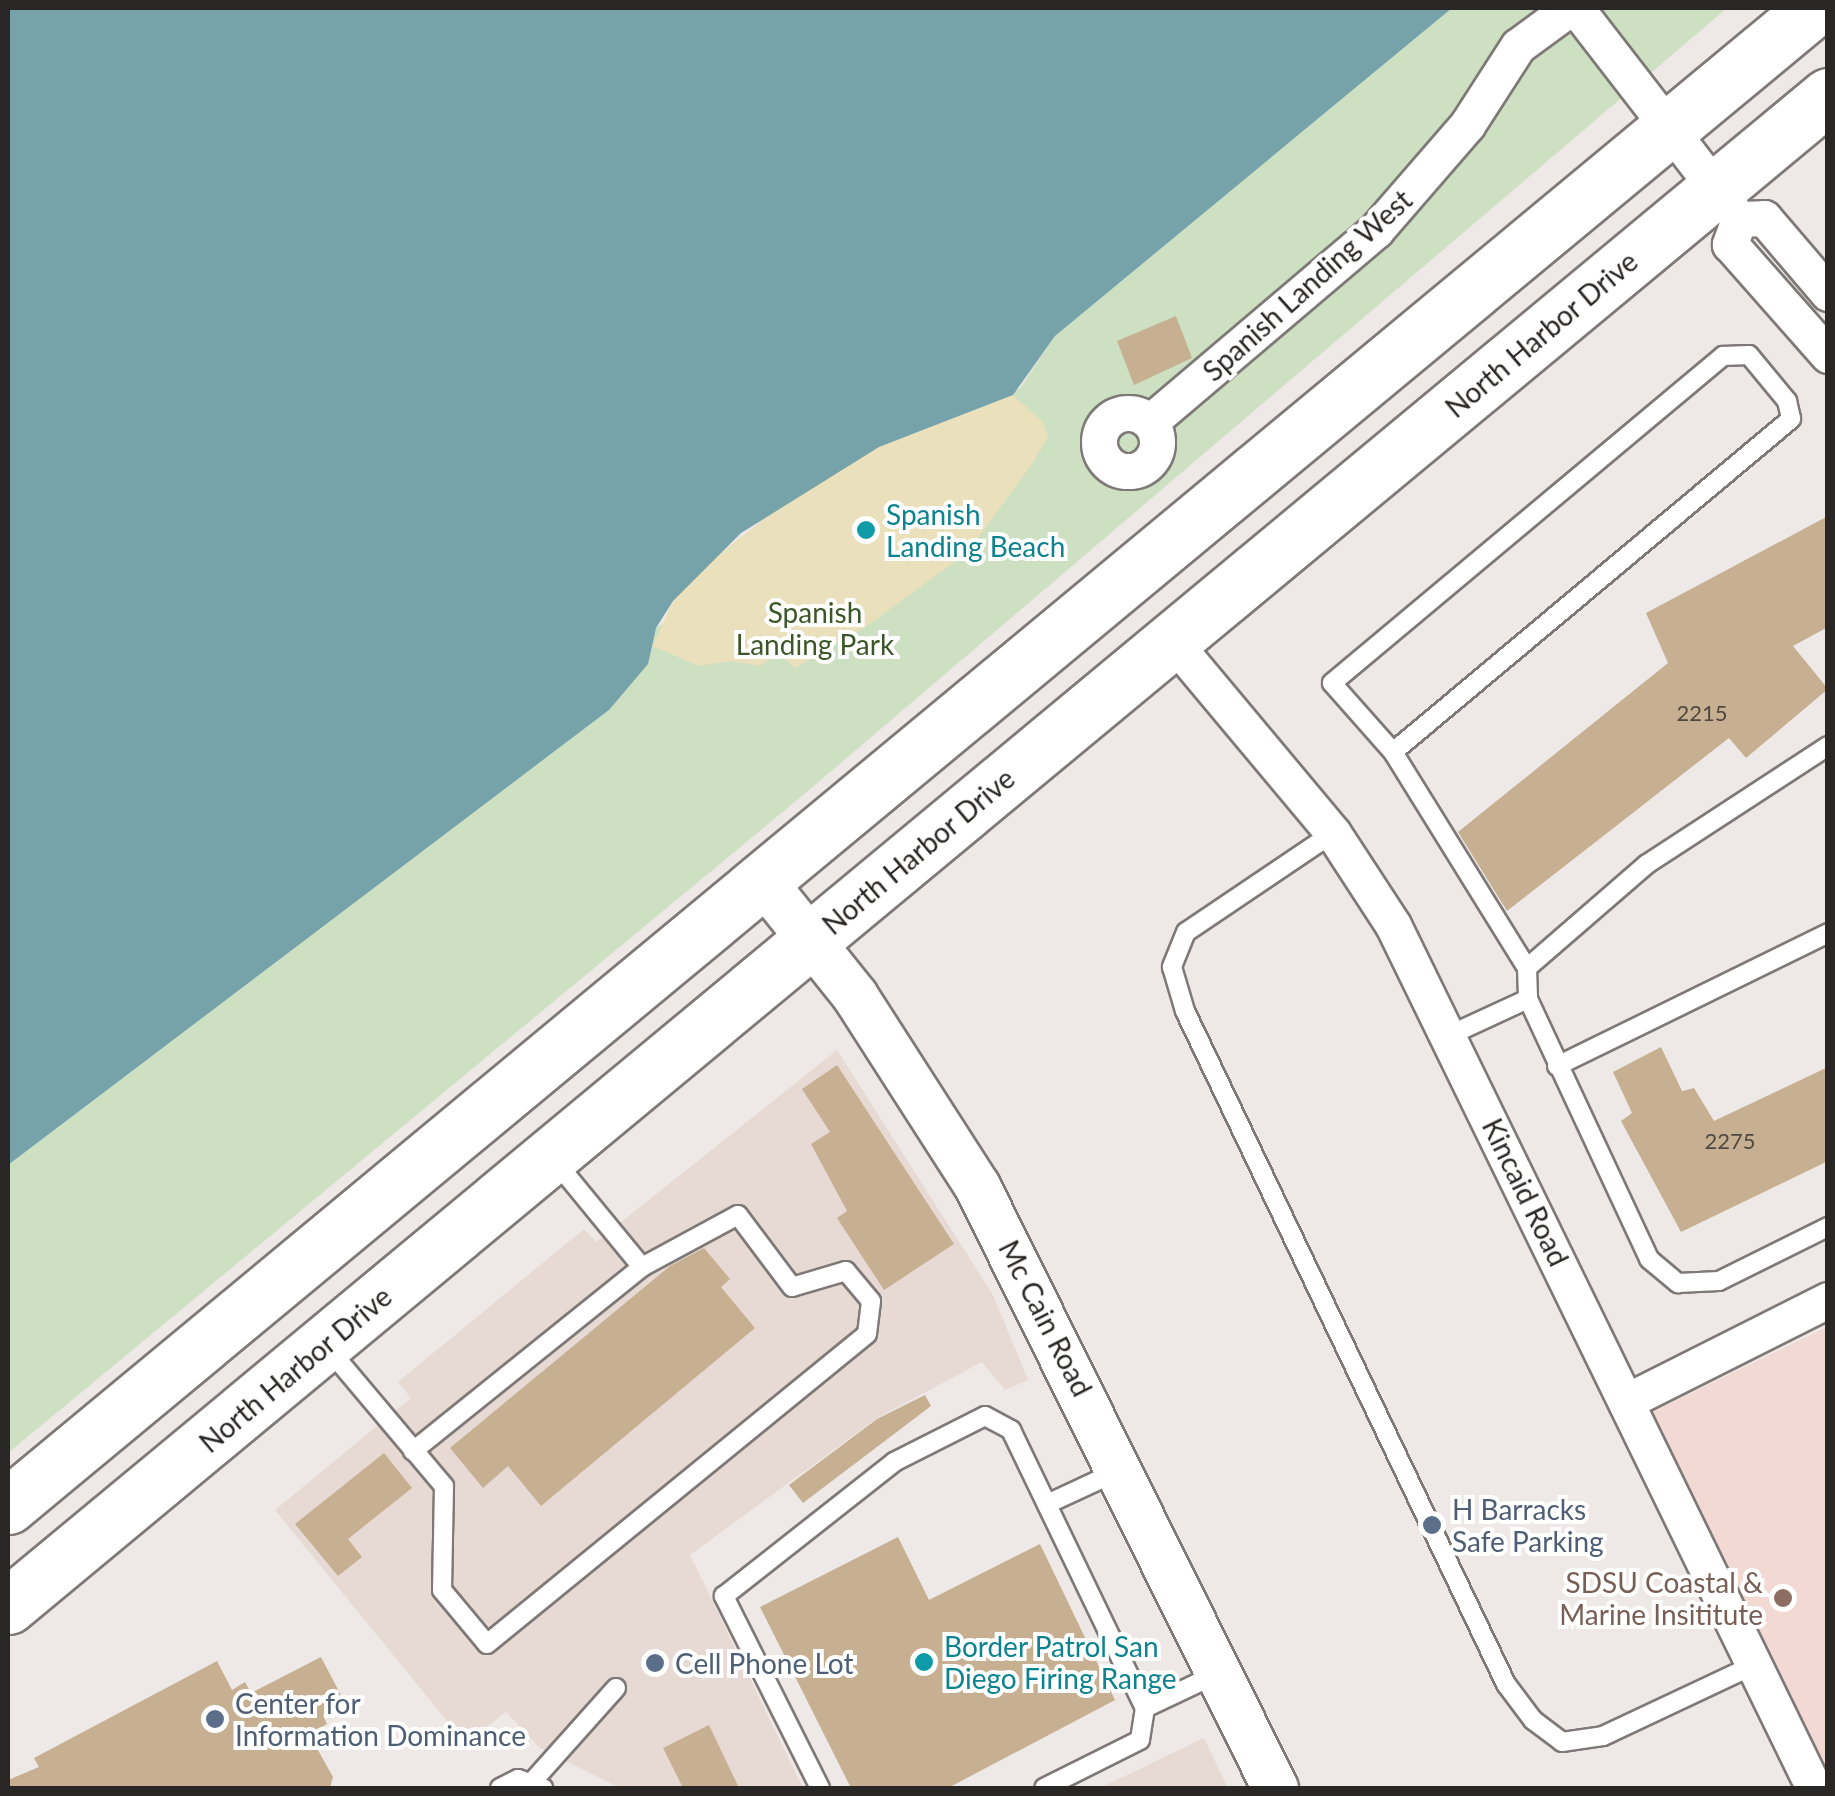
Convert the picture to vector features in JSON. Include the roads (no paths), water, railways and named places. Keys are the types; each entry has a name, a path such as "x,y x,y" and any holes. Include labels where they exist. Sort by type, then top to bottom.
{"main road":[{"path":"8,1506 1814,8"},
{"name":"North Harbor Drive","path":"8,1606 811,941 1170,638 1728,204 1828,96"}],"street":[{"name":"Spanish Landing West","path":"1151,420 1376,230 1467,125 1518,46 1573,8 1728,204"},
{"path":"1828,293 1764,218 1728,204 1730,244 1828,356"},
{"name":"Kincaid Road","path":"1170,638 1333,833 1392,925 1450,1035 1814,1788"},
{"name":"Mc Cain Road","path":"763,880 855,996 978,1186 1121,1469 1275,1788"},
{"path":"1626,1401 1828,1300"}],"lane":[{"path":"1393,752 1791,419 1788,401 1750,355 1723,356 1332,682 1393,752 1527,968 1528,998 1649,1259 1678,1283 1718,1281 1828,1227"},
{"path":"1527,968 1646,864 1828,746"},
{"path":"1333,833 1186,932 1172,966 1185,1011 1506,1684 1533,1720 1562,1742 1603,1736 1754,1665"},
{"path":"1557,1066 1828,933"},
{"path":"1450,1035 1528,998"},
{"path":"550,1156 642,1267"},
{"path":"324,1344 413,1451 444,1486 442,1590 487,1644 866,1334 871,1301 846,1271 792,1287 738,1214 642,1267 413,1451"},
{"path":"820,1788 724,1596 894,1462 985,1416 1011,1430 1144,1708 1140,1740 1044,1788"},
{"path":"1047,1504 1121,1469"},
{"path":"1144,1708 1220,1673"},
{"path":"500,1788 518,1779 538,1785 616,1688"}],"water":[{"path":"8,8 1452,8 1055,336 1013,395 879,447 741,533 673,601 656,628 648,664 609,710 8,1165"}],"place":[{"name":"Spanish Landing Beach","path":"866,530"},
{"name":"H Barracks Safe Parking","path":"1432,1525"},
{"name":"SDSU Coastal & Marine Insititute","path":"1783,1598"},
{"name":"Border Patrol San Diego Firing Range","path":"924,1662"},
{"name":"Cell Phone Lot","path":"655,1663"},
{"name":"Center for Information Dominance","path":"215,1719"}],"park label":[{"name":"Spanish Landing Park","path":"815,628"}]}
